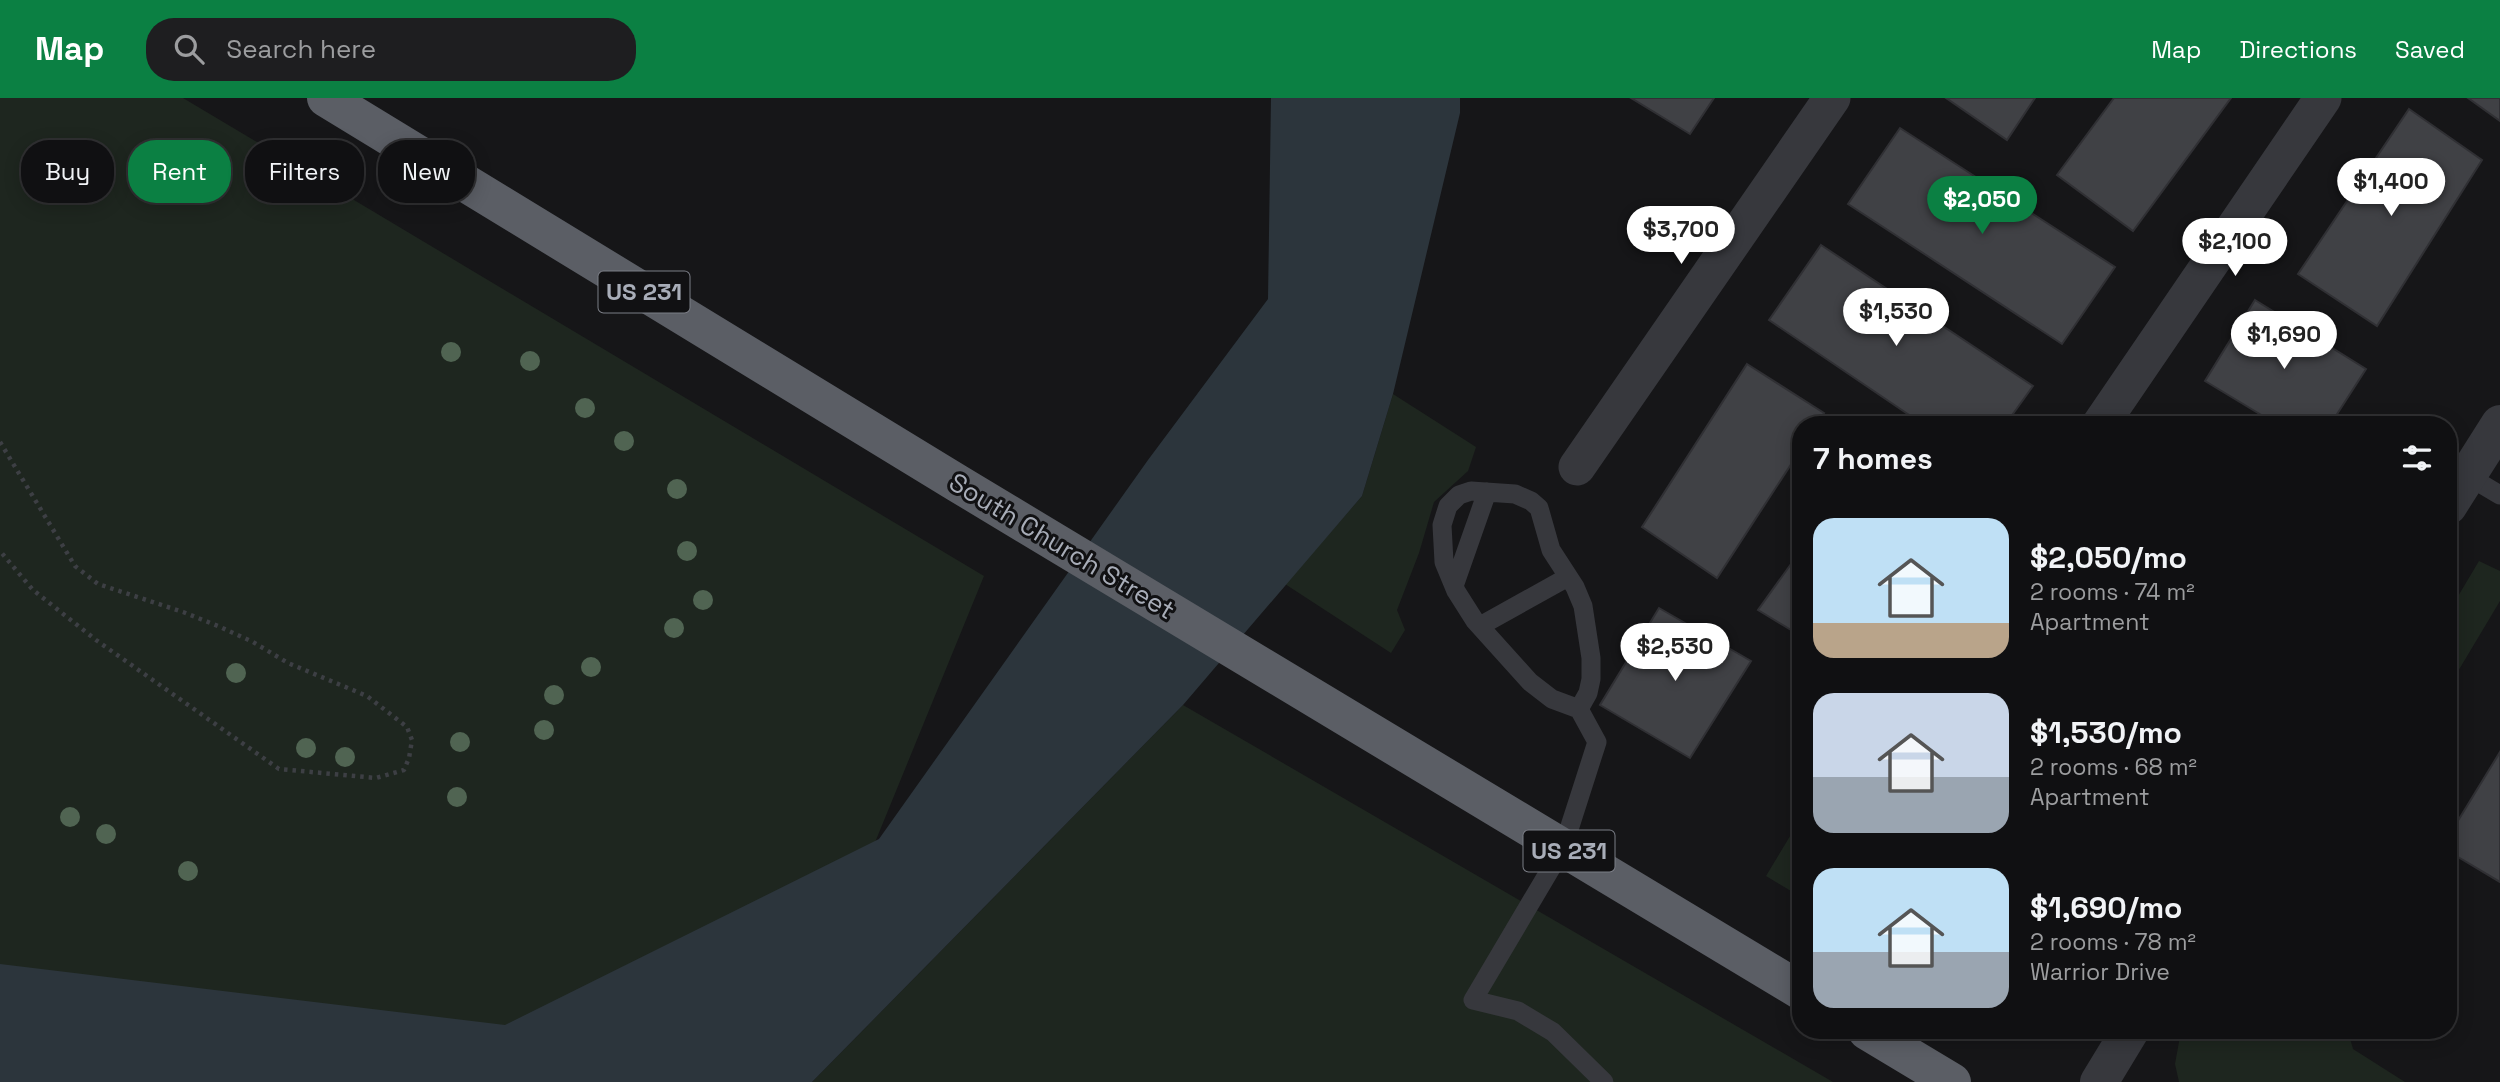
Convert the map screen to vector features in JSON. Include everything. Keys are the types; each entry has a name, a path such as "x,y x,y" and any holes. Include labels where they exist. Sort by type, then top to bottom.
{"highway":[{"name":"South Church Street","path":"330,99 957,483 1792,986"},
{"path":"1880,1039 1952,1082"}],"street":[{"path":"1577,467 1832,98"},
{"path":"2106,416 2323,98"},
{"path":"2458,491 2500,424"},
{"path":"2099,1082 2125,1039"}],"lane":[{"path":"1579,709 1588,692 1591,658 1583,606 1575,587 1551,550 1539,508 1515,494 1471,491 1459,495 1445,512 1442,525 1444,562 1454,586 1480,626 1530,682 1552,699 1579,709 1597,742 1563,848 1473,1000 1518,1011 1553,1032 1604,1082"},
{"path":"2458,491 2500,495"},
{"path":"1454,586 1487,492"},
{"path":"1480,626 1568,577"}],"path":[{"path":"0,442 75,566 98,584 195,616 253,642 288,663 367,696 407,727 412,740 404,770 376,778 279,769 96,640 33,590 0,551"}],"shaded area":[{"path":"0,98 183,98 253,140 245,140 245,203 359,203 984,576 777,1082 0,1082"},
{"path":"1271,98 1460,98 1460,113 1393,394 1362,496 1183,705 812,1082 0,1082 0,964 505,1025 879,839 1148,460 1268,299"},
{"path":"1393,394 1476,447 1468,471 1434,502 1419,553 1397,610 1405,630 1391,653 1285,584 1362,496"},
{"path":"2479,561 2500,571 2500,601 2457,673 2457,598"},
{"path":"1183,705 1833,1082 812,1082"},
{"path":"1792,833 1792,892 1766,876"},
{"path":"2180,1039 2350,1039 2353,1049 2405,1082 2179,1082 2175,1064"}],"building":[{"path":"1631,98 1714,98 1690,134"},
{"path":"1946,98 2035,98 2007,140"},
{"path":"2114,98 2231,98 2133,231 2057,175"},
{"path":"2468,98 2500,98 2500,121"},
{"path":"2409,109 2482,160 2377,326 2298,274"},
{"path":"1900,128 2115,267 2062,344 1848,204"},
{"path":"1821,245 2033,386 2011,416 1911,416 1769,320"},
{"path":"2255,300 2366,369 2336,416 2263,416 2205,381"},
{"path":"1747,364 1824,413 1822,416 1792,416 1792,463 1717,578 1642,527"},
{"path":"1792,563 1792,631 1758,610"},
{"path":"1659,608 1751,661 1690,758 1600,705"},
{"path":"2500,752 2500,882 2457,856 2457,822"}]}
